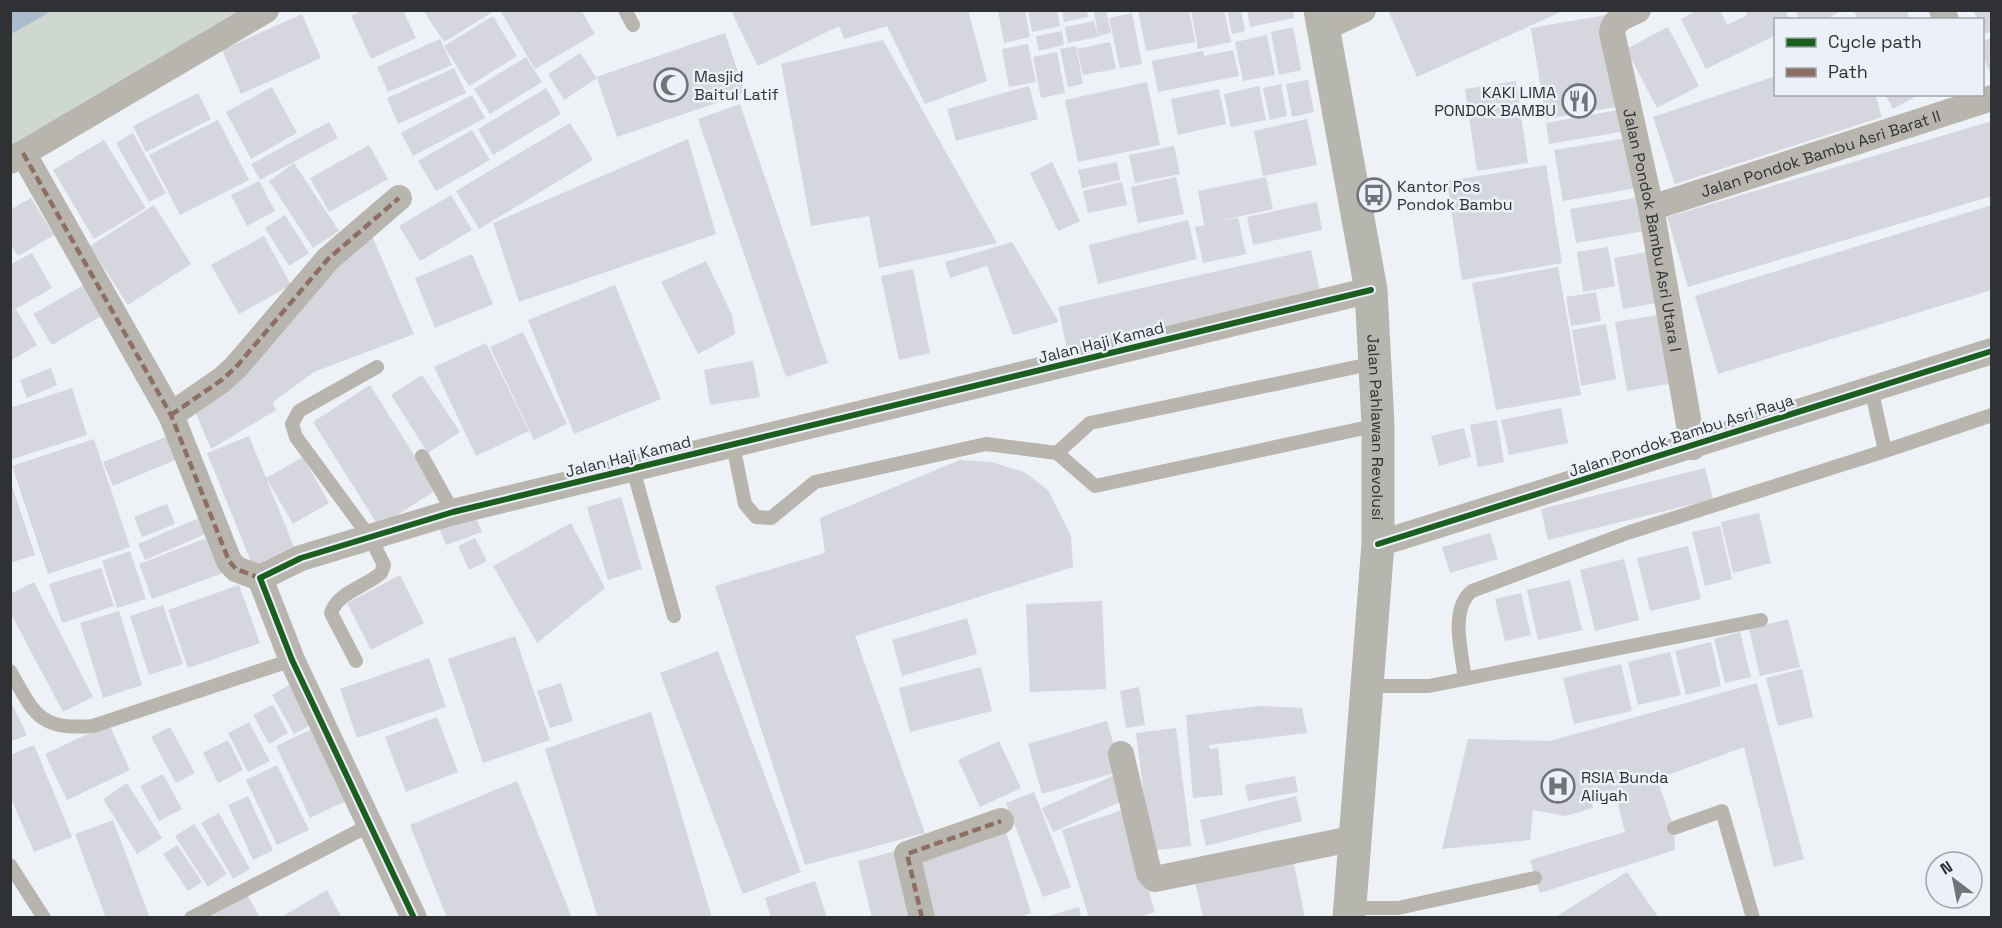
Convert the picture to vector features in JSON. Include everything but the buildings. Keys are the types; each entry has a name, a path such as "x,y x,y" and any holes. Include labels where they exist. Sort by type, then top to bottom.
{"main road":[{"name":"Jalan Pahlawan Revolusi","path":"1322,19 1371,290 1378,425 1378,544 1349,913"}],"street":[{"path":"266,10 17,157 171,415 229,561 236,569 260,579 292,660 414,918"},
{"path":"1322,19 1363,10"},
{"name":"Jalan Pondok Bambu Asri Utara I","path":"1629,15 1613,26 1612,33 1651,208 1693,447"},
{"name":"Jalan Pondok Bambu Asri Barat II","path":"1651,208 1985,98"},
{"path":"171,415 223,380 328,259 399,198"},
{"name":"Jalan Haji Kamad","path":"260,579 302,558 371,539 453,512 1371,290"},
{"name":"Jalan Pondok Bambu Asri Raya","path":"1378,544 1693,447 1992,351"},
{"path":"1120,754 1149,873 1155,879 1356,838"},
{"path":"922,918 907,854 911,850 1001,821"}],"lane":[{"path":"625,10 633,25"},
{"path":"1057,453 1090,423 1375,363"},
{"path":"356,662 331,613 334,604 381,573 384,565 371,539 296,437 292,424 298,411 377,367"},
{"path":"1871,388 1885,451"},
{"path":"1465,679 1460,614 1464,597 1472,591 1627,532 1992,415"},
{"path":"733,445 745,504 756,517 771,519 815,482 986,444 1057,453 1095,486 1378,425"},
{"path":"422,456 453,512"},
{"path":"633,469 674,616"},
{"path":"1368,686 1430,686 1761,620"},
{"path":"10,671 27,700 45,722 68,728 93,726 292,660"},
{"path":"1674,828 1722,811 1753,918"},
{"path":"191,918 370,825"},
{"path":"10,865 44,918"},
{"path":"1349,913 1398,908 1535,878"}],"shaded area":[{"path":"11,10 267,11 11,162"}],"water":[{"path":"11,10 52,10 52,11 11,34"}],"marked path":[{"path":"23,153 171,415 229,561 236,569 260,578"},
{"path":"171,415 223,379 236,367 328,259 399,198"},
{"path":"922,918 907,854 1001,821"}],"cycle path":[{"path":"414,918 292,660 260,578 301,558 453,512 1371,290"},
{"path":"1378,544 1992,351"}],"place":[{"name":"Masjid Baitul Latif","path":"671,85"},
{"name":"KAKI LIMA PONDOK BAMBU","path":"1579,101"},
{"name":"Kantor Pos Pondok Bambu","path":"1374,195"},
{"name":"RSIA Bunda Aliyah","path":"1558,786"}]}
